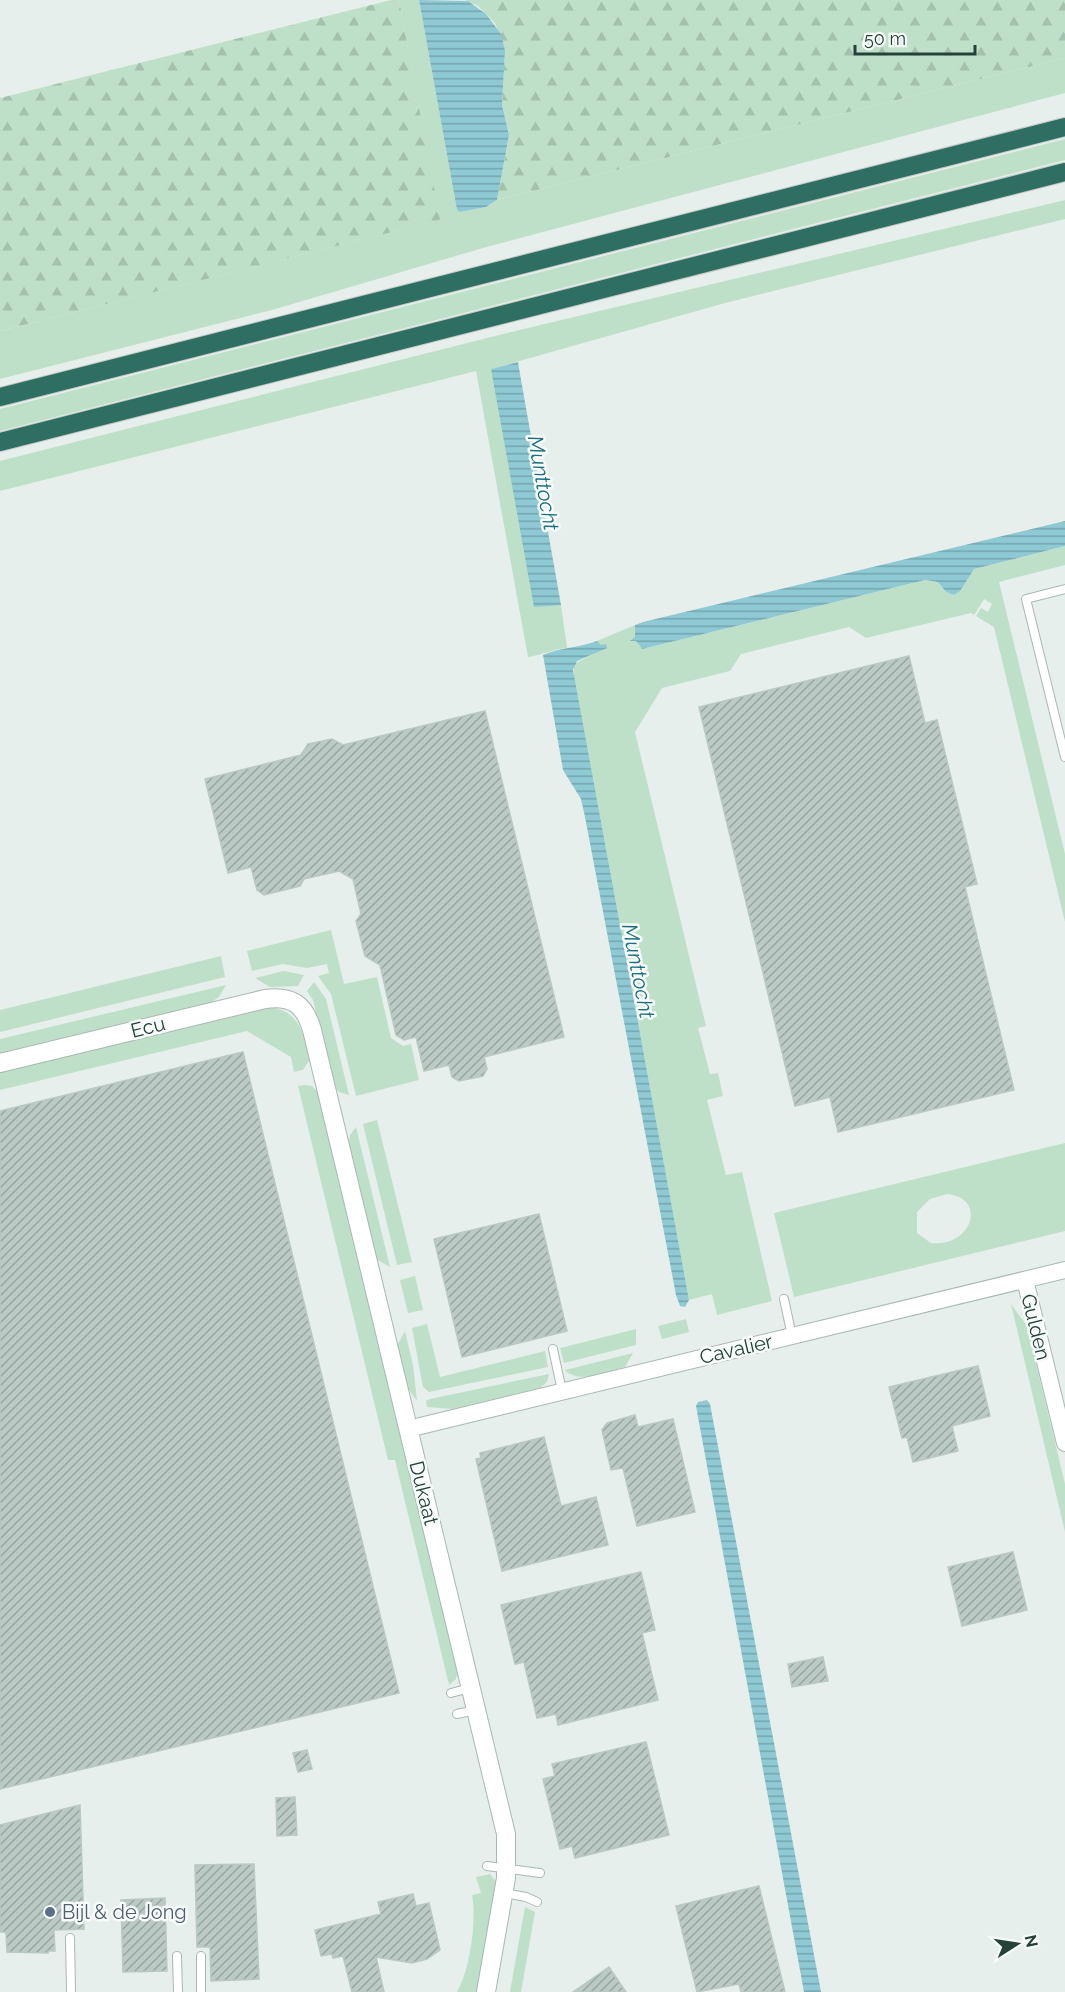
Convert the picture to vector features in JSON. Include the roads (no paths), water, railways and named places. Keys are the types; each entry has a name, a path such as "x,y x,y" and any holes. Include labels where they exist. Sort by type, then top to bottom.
{"highway":[{"path":"0,397 1065,127"},
{"path":"0,442 1065,172"}],"street":[{"name":"Ecu","path":"0,1063 265,999 277,997 296,1001"},
{"name":"Dukaat","path":"296,1001 304,1009 312,1030 504,1824 507,1869 486,1992"},
{"name":"Cavalier","path":"408,1429 1065,1270"},
{"name":"Gulden","path":"1025,1280 1065,1443"}],"lane":[{"path":"1065,590 1026,599 1065,758"},
{"path":"784,1299 792,1336"},
{"path":"553,1349 562,1391"},
{"path":"451,1693 471,1688"},
{"path":"457,1714 476,1710"},
{"path":"487,1866 540,1873"},
{"path":"504,1893 526,1897 537,1902"},
{"path":"70,1938 71,1992"},
{"path":"177,1956 178,1992"},
{"path":"201,1956 201,1992"}],"water":[{"path":"419,0 468,1 486,14 501,34 505,51 502,105 509,135 497,200 486,207 460,212 457,210"},
{"path":"518,362 561,605 534,607 491,369"},
{"path":"1065,521 1065,546 974,569 960,591 954,595 946,592 938,582 925,580 642,649 636,641 630,641 635,637 635,625 643,622"},
{"path":"597,641 601,645 606,644 607,648 577,661 573,670 689,1300 685,1307 680,1306 676,1295 585,817 581,799 563,770 543,655"},
{"path":"707,1400 710,1404 821,1992 804,1992 696,1406 698,1402"}],"place":[{"name":"Bijl & de Jong","path":"50,1912"}],"water label":[{"name":"Munttocht","path":"543,483"},
{"name":"Munttocht","path":"638,971"}]}
